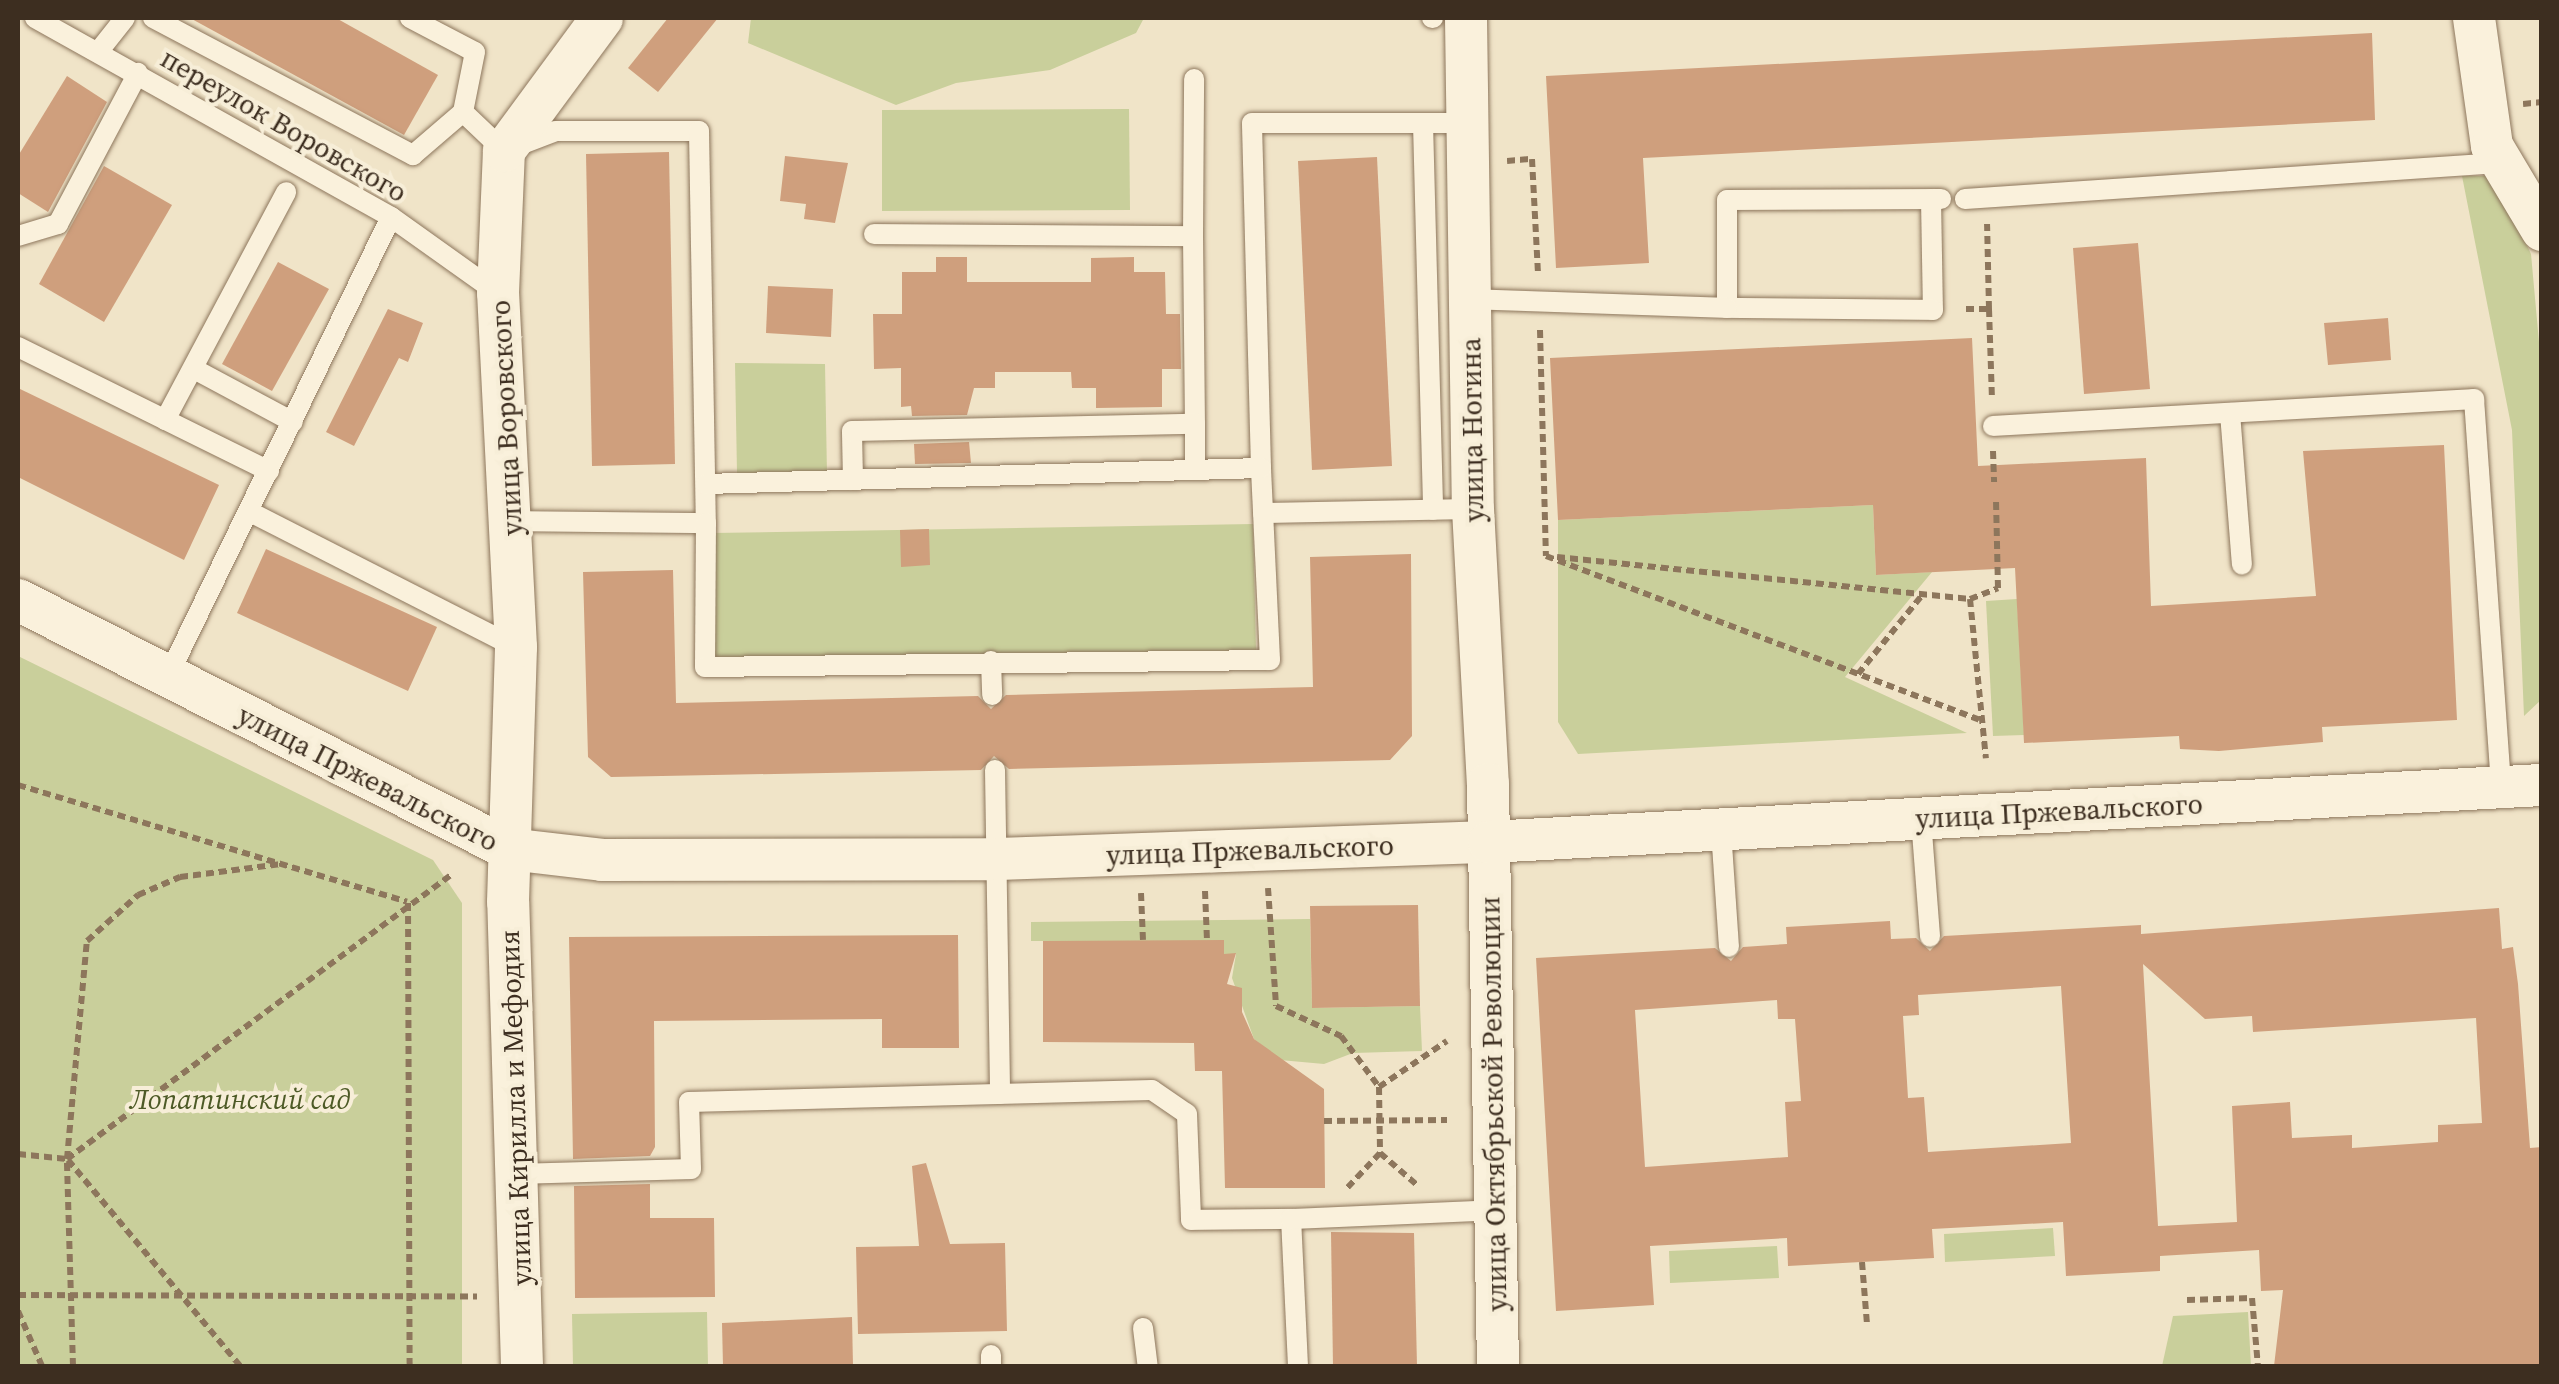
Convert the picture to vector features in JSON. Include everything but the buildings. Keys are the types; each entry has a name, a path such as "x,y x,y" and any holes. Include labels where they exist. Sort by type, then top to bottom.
{"street":[{"path":"504,151 602,18"},
{"name":"улица Ногина","path":"1466,18 1470,300 1452,509 1489,842"},
{"path":"2474,18 2483,107 2498,162 2542,230"},
{"name":"улица Воровского","path":"504,151 498,293 516,647 509,849"},
{"name":"улица Пржевальского","path":"18,600 509,849 602,860 998,859 1489,842 2521,786"},
{"name":"улица Октябрьской Революции","path":"1489,842 1498,1366"},
{"name":"улица Кирилла и Мефодия","path":"509,849 522,1366"}],"lane":[{"name":"переулок Воровского","path":"35,18 390,217 498,293"},
{"path":"98,52 124,18"},
{"path":"153,18 413,155 463,112 475,52 410,18"},
{"path":"18,236 58,224 138,73"},
{"path":"1194,79 1195,470"},
{"path":"463,112 504,151 556,131 699,131 706,484 705,667 1270,660 1260,468 1252,123 1468,124"},
{"path":"1263,513 1452,509 1424,124"},
{"path":"1965,198 2498,162"},
{"path":"166,420 286,192"},
{"path":"1470,300 1726,308 1933,310 1936,199 1727,200 1726,308"},
{"path":"168,676 390,217"},
{"path":"874,234 1193,236"},
{"path":"18,348 269,471"},
{"path":"194,369 292,422"},
{"path":"1992,426 2474,399 2521,786"},
{"path":"2230,413 2242,565"},
{"path":"852,480 852,431 1195,424"},
{"path":"706,484 1260,468"},
{"path":"250,512 516,647"},
{"path":"512,521 706,522"},
{"path":"991,661 992,695"},
{"path":"994,770 1000,1094"},
{"path":"1922,819 1930,937"},
{"path":"1722,830 1730,948"},
{"path":"516,1174 691,1169 689,1102 1152,1090 1187,1114 1191,1220 1495,1210"},
{"path":"1291,1219 1298,1366"},
{"path":"1142,1328 1148,1366"}],"path":[{"path":"1507,161 1532,159 1546,556"},
{"path":"1987,198 1992,426"},
{"path":"1966,310 1989,310"},
{"path":"1546,556 1970,599 1998,588 1996,502"},
{"path":"1546,556 1979,720"},
{"path":"1858,674 1923,594"},
{"path":"1970,599 1979,720 1986,758"},
{"path":"18,785 408,902"},
{"path":"74,1366 68,1159 87,941 138,895 180,877 281,864"},
{"path":"18,1154 68,1159 408,902 452,874"},
{"path":"1268,882 1276,1006 1341,1036 1379,1087 1380,1153 1318,1218"},
{"path":"1205,884 1207,940"},
{"path":"1141,886 1142,940"},
{"path":"408,902 410,1366"},
{"path":"1379,1087 1447,1041"},
{"path":"1324,1121 1448,1120"},
{"path":"68,1159 240,1366"},
{"path":"1862,1262 1867,1324"},
{"path":"18,1295 477,1297"},
{"path":"2187,1300 2252,1298 2258,1366"},
{"path":"18,1310 42,1366"}],"green space":[{"path":"751,18 1144,18 1136,33 1050,70 956,83 896,105 748,43"},
{"path":"1129,109 1130,210 882,211 882,110"},
{"path":"2462,176 2494,176 2531,254 2542,375 2542,699 2524,716 2512,430"},
{"path":"735,363 825,364 827,474 737,473"},
{"path":"1873,505 1876,575 1932,572 1845,677 1967,733 1578,754 1558,722 1558,520"},
{"path":"1253,524 1256,651 712,659 712,533"},
{"path":"2017,599 2024,735 1993,736 1986,601"},
{"name":"Лопатинский сад","path":"18,656 433,860 462,903 462,1366 18,1366"},
{"path":"1310,919 1312,1008 1420,1006 1422,1051 1353,1053 1324,1064 1280,1060 1254,1039 1232,978 1236,954 1224,954 1224,941 1031,941 1031,922"},
{"path":"2053,1228 2055,1256 1945,1262 1944,1234"},
{"path":"1777,1246 1779,1278 1670,1283 1669,1251"},
{"path":"707,1312 708,1366 573,1366 572,1314"},
{"path":"2248,1312 2251,1366 2162,1366 2173,1316"}]}
